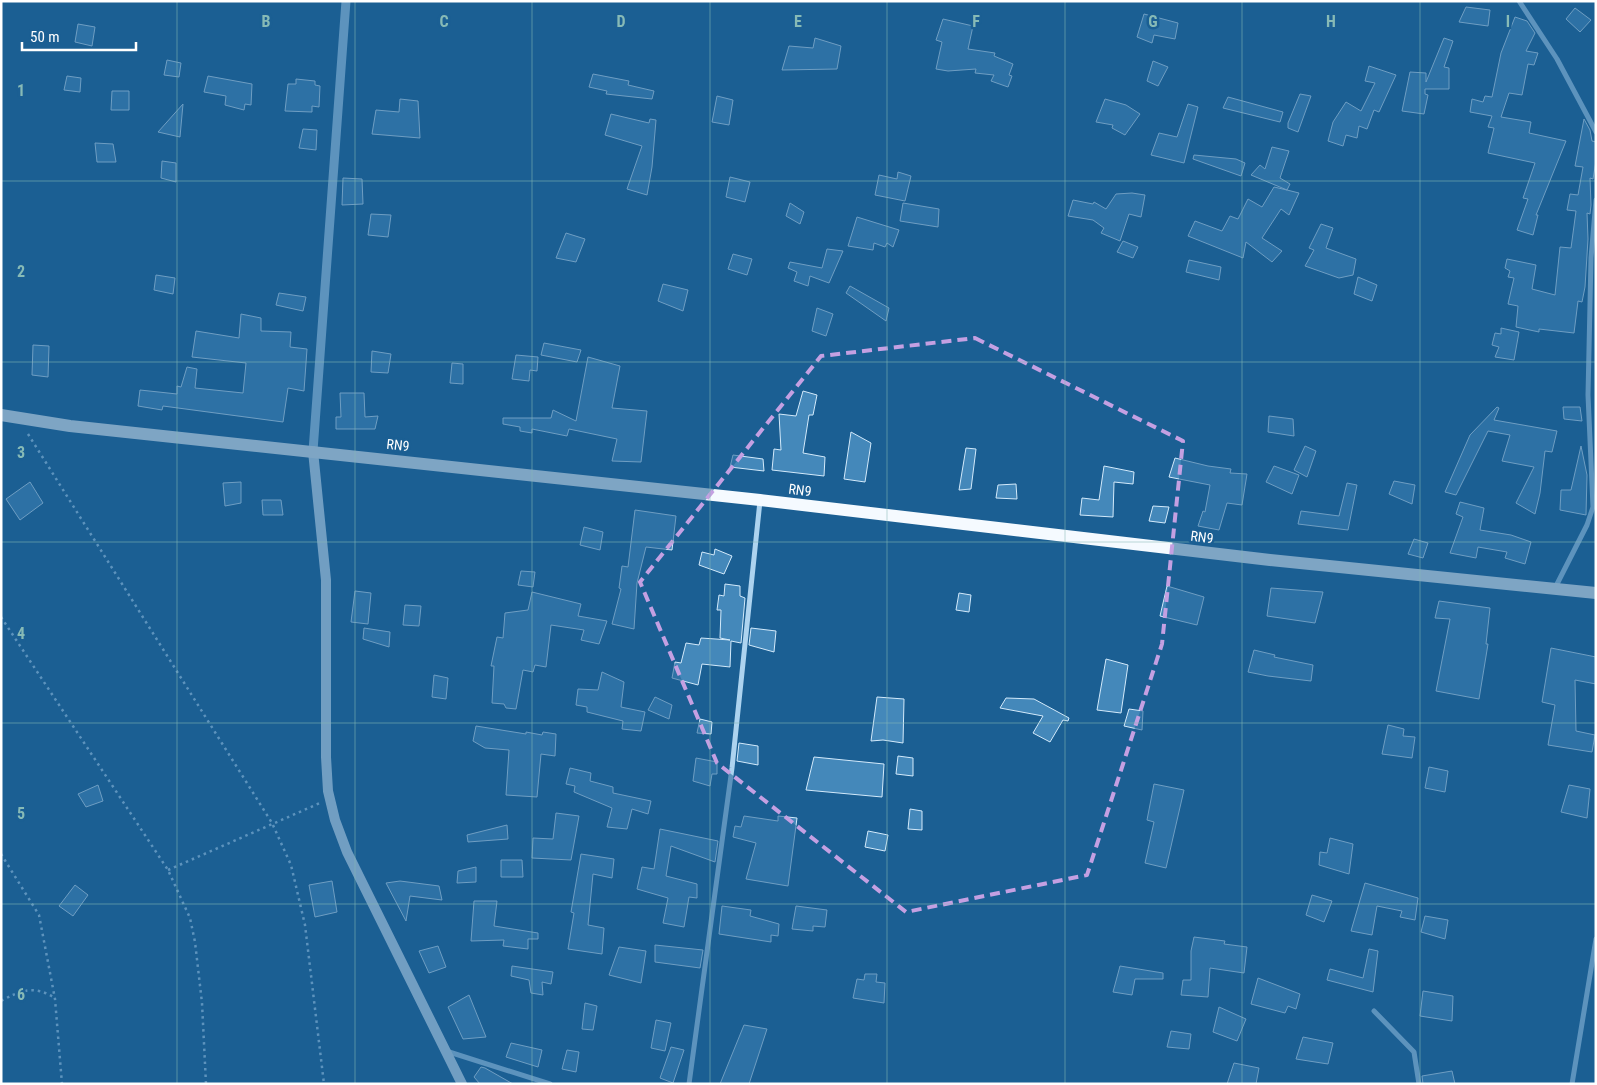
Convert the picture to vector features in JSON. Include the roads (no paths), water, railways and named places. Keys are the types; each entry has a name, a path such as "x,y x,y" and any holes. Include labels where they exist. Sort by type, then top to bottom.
{"main road":[{"name":"RN9","path":"1,415 70,426 760,500 1280,561 1596,593"},
{"path":"313,451 326,580 326,757 331,804 347,852 421,997 462,1084"}],"street":[{"path":"313,451 346,1"},
{"path":"1520,1 1557,59 1596,132"},
{"path":"1554,590 1587,525 1593,507 1588,395 1592,258 1596,200"},
{"path":"689,1084 732,768 760,500"},
{"path":"1572,1084 1596,939"},
{"path":"1374,1011 1414,1052 1419,1084"},
{"path":"445,1051 550,1084"}]}
